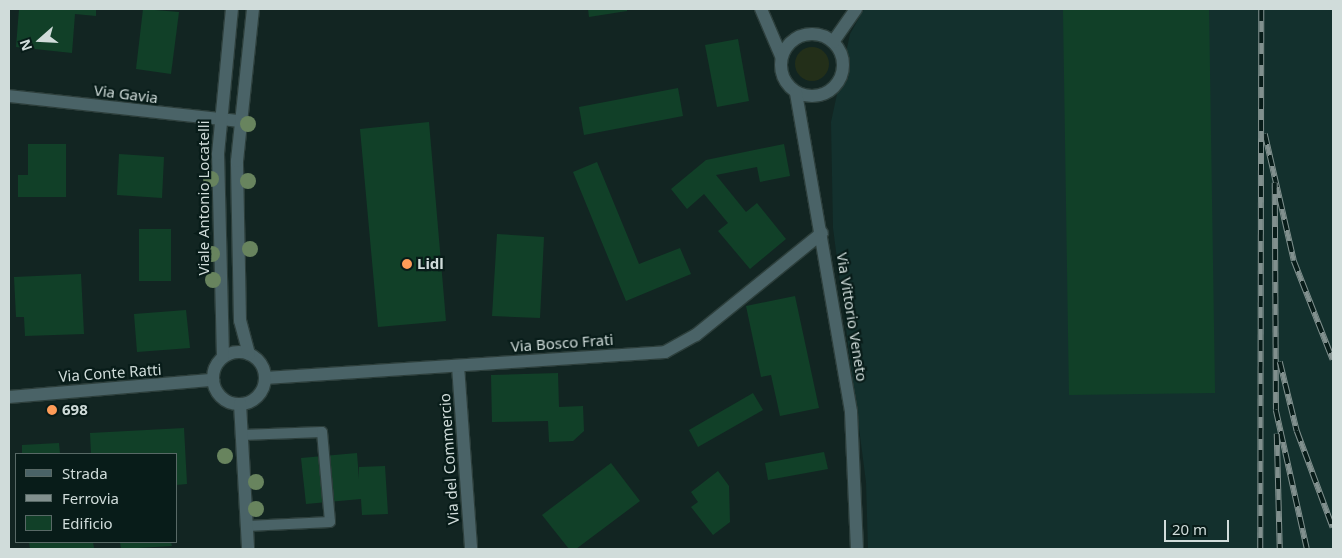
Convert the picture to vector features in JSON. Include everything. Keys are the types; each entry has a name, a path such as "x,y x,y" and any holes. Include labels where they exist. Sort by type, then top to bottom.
{"street":[{"name":"Viale Antonio Locatelli","path":"213,380 214,370 223,357 218,229 220,120 232,9"},
{"path":"213,380 225,399 240,404 256,397 265,378 262,365 249,354 241,329 236,243 239,121 253,9"},
{"path":"761,9 782,56 782,77 796,93 806,96 825,94 839,80 842,60 833,42 814,34 803,35 794,39 782,56"},
{"path":"833,42 856,9"},
{"name":"Via Vittorio Veneto","path":"796,93 822,233 853,429 857,549"},
{"name":"Via Gavia","path":"9,96 239,121"},
{"name":"Via Bosco Frati","path":"265,378 658,353 687,342 822,233"},
{"path":"223,357 231,353 249,354"},
{"name":"Via del Commercio","path":"458,366 471,549"},
{"name":"Via Conte Ratti","path":"9,397 213,380"},
{"path":"240,404 248,549"}],"lane":[{"path":"242,435 322,432 330,522 247,526"}],"shaded area":[{"path":"864,9 1333,9 1333,549 868,549 866,482 833,228 831,122 850,34"}],"green space":[{"path":"812,47 819,48 824,52 828,57 828,71 824,76 819,80 812,81 805,80 800,76 796,71 795,64 796,57 800,52 805,48"}],"building":[{"path":"19,9 96,9 96,16 75,14 72,53 16,47"},
{"path":"143,9 179,12 171,74 136,69"},
{"path":"588,9 627,9 627,11 589,17"},
{"path":"1063,9 1209,9 1215,393 1069,395"},
{"path":"738,39 749,101 717,107 705,45"},
{"path":"678,88 683,116 584,135 579,107"},
{"name":"Lidl","path":"429,122 446,321 378,327 360,129"},
{"path":"28,144 66,144 66,197 18,197 18,175 28,175"},
{"path":"784,144 790,176 760,182 757,167 716,175 746,212 757,203 786,239 750,269 718,231 728,223 704,194 687,209 671,189 706,160"},
{"path":"119,154 164,157 162,198 117,195"},
{"path":"597,162 639,264 680,248 691,274 626,301 573,172"},
{"path":"139,229 171,229 171,281 139,281"},
{"path":"497,234 544,237 540,318 492,316"},
{"path":"81,274 84,334 25,336 24,317 16,317 14,277"},
{"path":"795,296 819,408 780,416 771,375 761,377 746,306"},
{"path":"186,310 190,348 137,352 134,314"},
{"path":"558,373 559,407 583,406 584,431 573,441 549,442 548,421 492,422 491,375"},
{"path":"753,393 763,410 698,447 689,430"},
{"path":"184,428 187,484 178,485 178,453 91,453 90,433"},
{"path":"59,443 60,453 22,453 22,445"},
{"path":"824,452 828,469 768,480 765,463"},
{"path":"357,453 359,479 359,467 385,466 388,514 362,515 361,499 306,504 301,458"},
{"path":"611,463 640,501 576,549 569,549 542,515"},
{"path":"718,471 729,486 730,522 713,535 691,507 698,502 691,492"},
{"path":"29,543 93,543 94,548 30,549"},
{"path":"120,543 171,543 172,546 121,549"}],"railway":[{"path":"1260,549 1261,9"},
{"path":"1265,134 1294,261 1333,360"},
{"path":"1275,183 1276,410 1307,549"},
{"path":"1280,362 1297,431 1333,528"},
{"path":"1277,434 1280,549"}],"place":[{"name":"Lidl","path":"407,264"},
{"name":"698","path":"52,410"}]}
